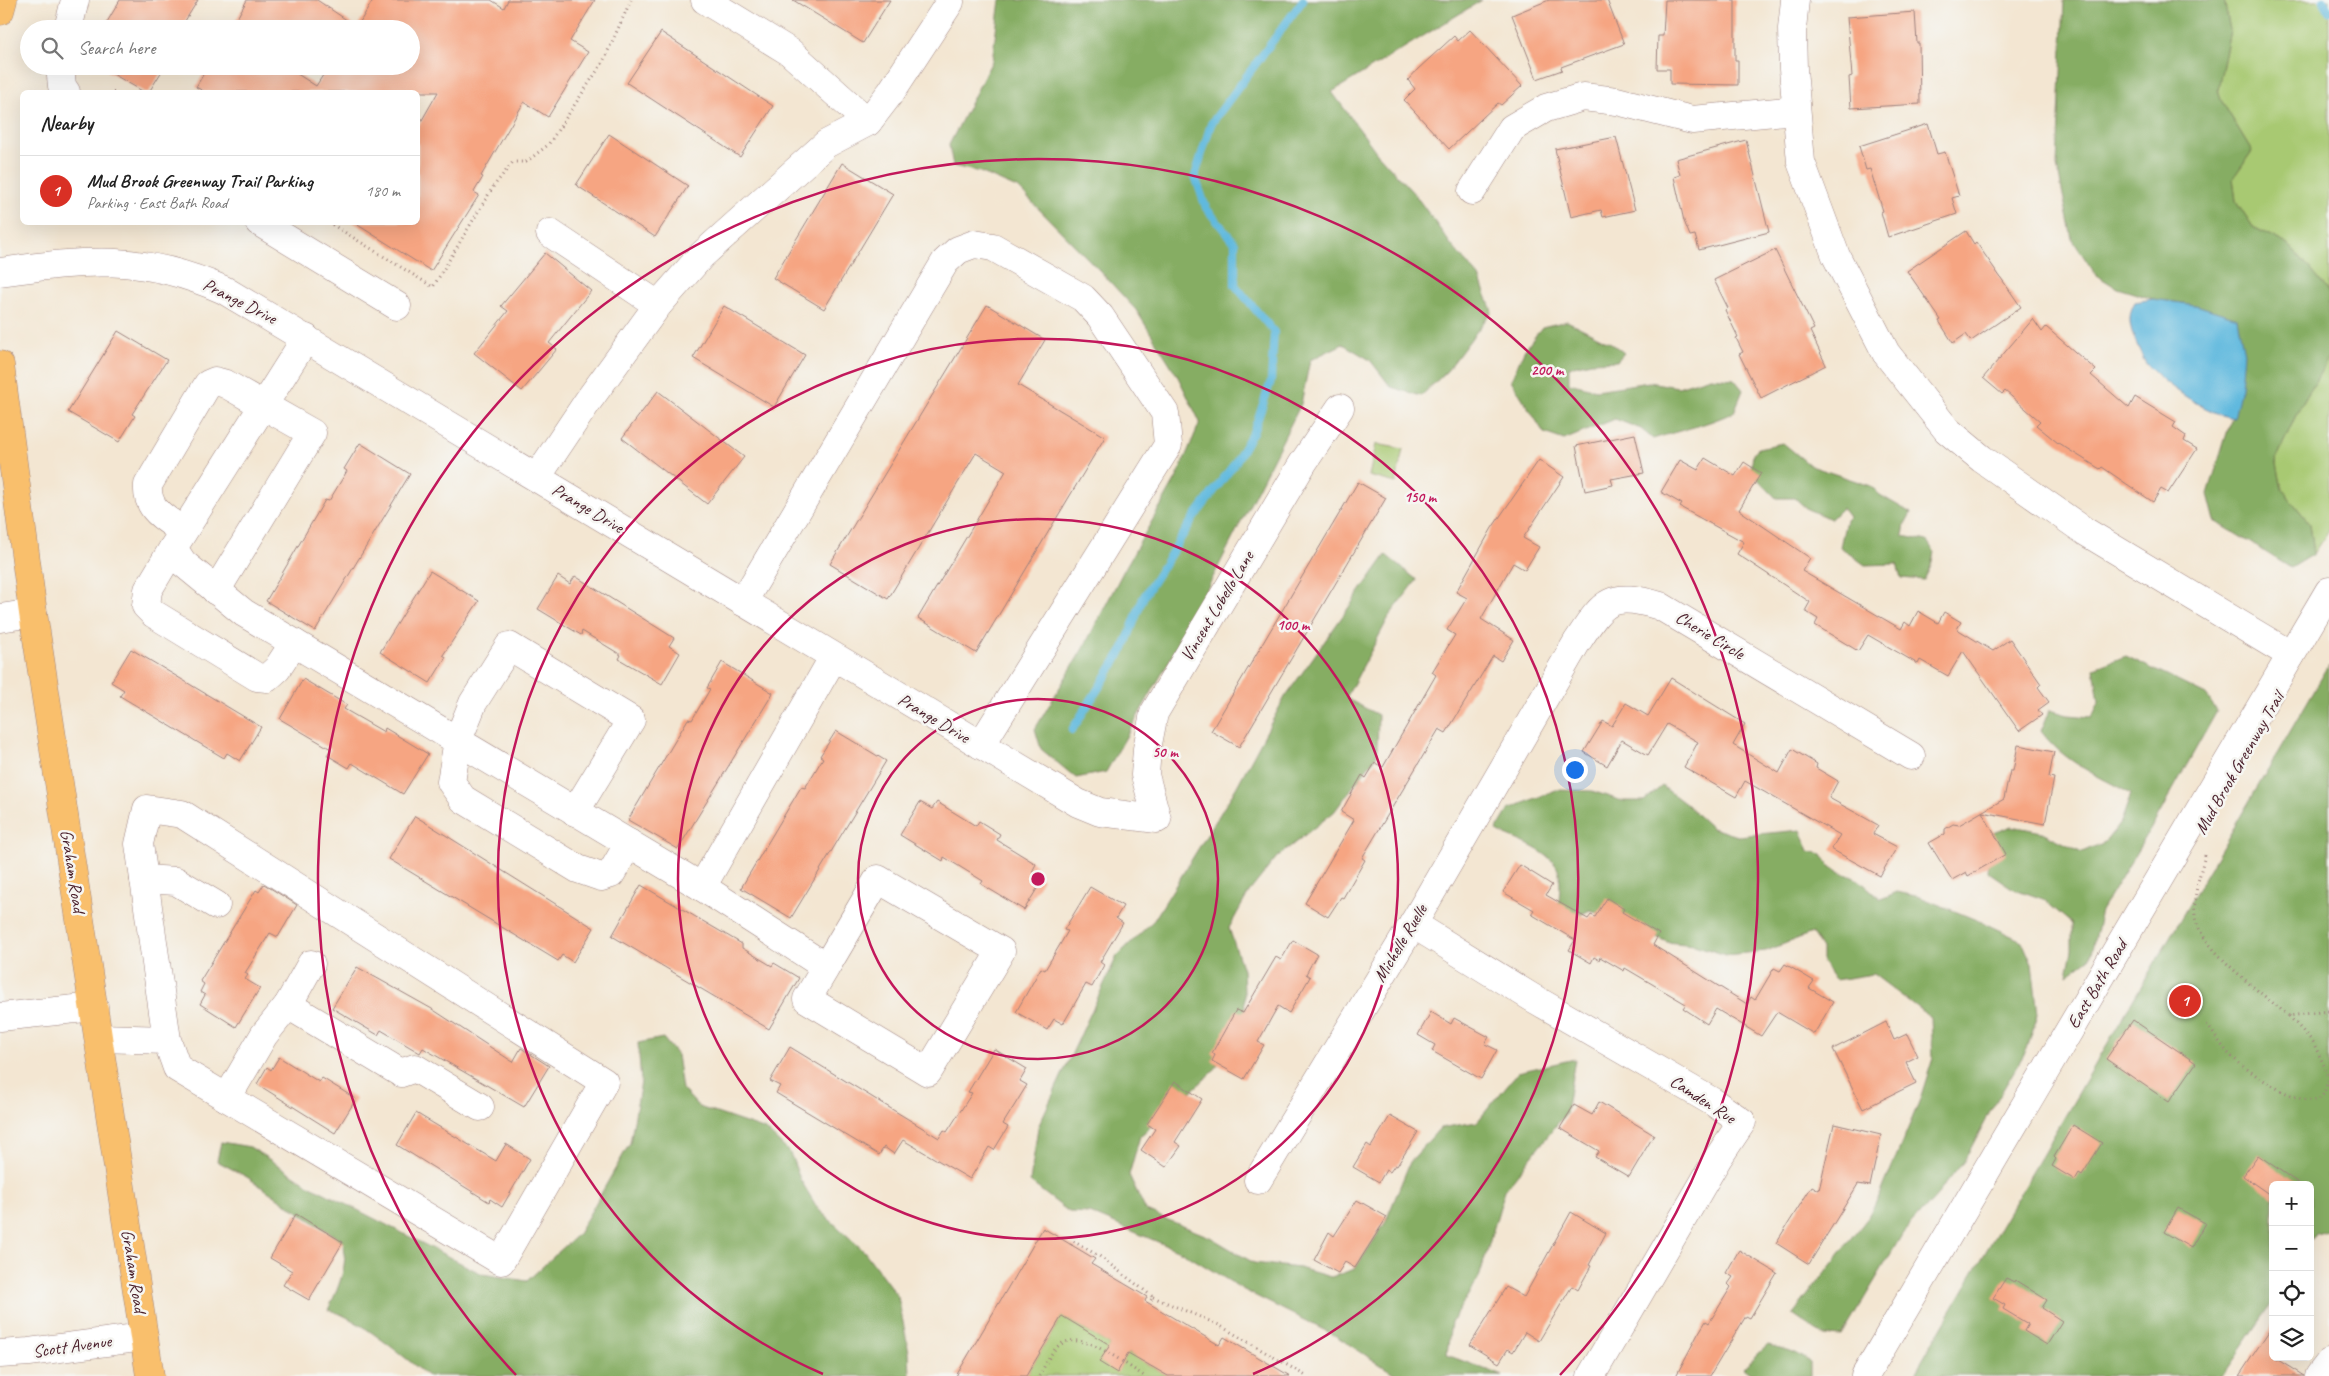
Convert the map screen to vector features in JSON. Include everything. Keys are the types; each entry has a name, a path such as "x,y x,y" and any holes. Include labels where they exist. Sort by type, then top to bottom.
{"main road":[{"path":"0,11 3,0"},
{"name":"Graham Road","path":"0,365 33,613 150,1376"}],"street":[{"path":"70,20 75,0"},
{"path":"705,0 790,52 868,122"},
{"path":"1795,0 1792,29 1801,162 1836,256 1886,353 1947,430 1984,462 2086,532 2291,655"},
{"path":"537,477 588,401 658,305 702,255 826,144 868,122 892,92 950,2"},
{"path":"61,75 62,86 65,90"},
{"path":"1472,191 1512,128 1546,108 1583,97 1617,101 1692,120 1796,110"},
{"path":"264,225 397,306"},
{"path":"550,233 658,305"},
{"path":"743,602 945,262 958,250 974,244 993,247 1083,298 1100,316 1165,414 1168,444 981,746"},
{"name":"Prange Drive","path":"0,272 88,261 131,263 170,270 224,290 1078,804 1100,812 1157,819"},
{"path":"294,643 277,669 267,678 257,677 154,614 146,606 148,590 178,539 306,338"},
{"path":"216,591 312,433 264,404 226,384 215,381 208,384 148,486 147,497 178,539 183,563 216,591 244,613 629,843 826,967"},
{"name":"Vincent Lobello Lane","path":"1157,819 1145,775 1146,749 1154,713 1303,463 1340,408"},
{"name":"East Bath Road","path":"1865,1376 2329,591"},
{"name":"Cherie Circle","path":"1540,705 1598,611 1615,600 1635,598 1660,606 1911,756"},
{"path":"0,618 33,613"},
{"path":"576,812 631,720 509,646 473,703 458,740 450,782 463,799 578,869 600,877 611,874 629,843"},
{"path":"702,888 833,658"},
{"name":"Michelle Ruelle","path":"1258,1180 1412,924 1540,705"},
{"path":"147,809 182,814 604,1082 501,1261 177,1068 167,1040 144,878 139,844 147,809"},
{"path":"144,878 176,881 216,905"},
{"path":"878,879 1001,951 928,1072 807,1000 826,967 878,879"},
{"name":"Camden Rue","path":"1412,924 1538,1001 1713,1102 1742,1122 1718,1158 1591,1376"},
{"path":"227,1098 264,1035 288,1005 311,964"},
{"path":"288,1005 401,1073 415,1068 480,1107"},
{"path":"0,1017 94,1008"},
{"path":"99,1038 167,1040"},
{"name":"Scott Avenue","path":"0,1354 144,1337"},
{"path":"2319,1376 2329,1363"}],"path":[{"path":"333,225 433,286 493,187 508,168 513,162 526,162 548,145 602,62 631,0"},
{"name":"Mud Brook Greenway Trail","path":"2207,846 2196,888 2195,917 2201,934 2231,967 2289,1016 2313,1042 2329,1076"},
{"path":"2289,1016 2329,1011"},
{"path":"2207,1025 2230,1055 2249,1071 2296,1097 2307,1101 2320,1098 2326,1089 2329,1076"},
{"path":"1071,1245 1073,1241 1099,1256 1153,1297 1219,1325 1306,1376"},
{"path":"1149,1303 1153,1297"},
{"path":"1039,1376 1060,1345 1069,1341 1080,1340 1093,1345 1144,1376"}],"green space":[{"path":"1000,0 1482,0 1332,92 1377,153 1416,196 1452,246 1479,277 1492,311 1447,371 1421,396 1391,387 1370,360 1343,344 1310,360 1301,404 1180,642 1106,772 1076,778 1041,749 1035,729 1085,645 1124,570 1176,479 1200,422 1177,375 1136,310 1101,272 1019,189 980,172 953,166 949,145 992,61"},
{"path":"2064,0 2224,0 2230,30 2218,89 2221,100 2252,151 2233,178 2236,201 2253,227 2285,243 2297,253 2329,292 2329,357 2296,415 2276,459 2282,489 2310,524 2314,554 2291,568 2215,521 2208,494 2241,388 2237,318 2195,305 2153,299 2117,288 2096,275 2072,239 2057,166"},
{"path":"2224,0 2329,0 2329,292 2297,253 2285,243 2253,227 2236,201 2233,178 2252,151 2221,100 2218,89 2230,30"},
{"path":"1567,321 1611,343 1624,353 1617,361 1591,362 1569,367 1569,383 1596,390 1649,382 1678,387 1710,377 1734,379 1743,390 1734,412 1704,424 1653,439 1641,429 1615,419 1564,440 1544,433 1511,380 1524,351 1542,327"},
{"path":"2329,357 2329,531 2314,554 2310,524 2282,489 2276,459 2296,415"},
{"path":"1783,443 1811,466 1871,486 1880,495 1911,513 1905,524 1903,536 1927,541 1934,552 1931,566 1924,580 1901,578 1897,564 1865,565 1840,547 1846,520 1849,517 1842,508 1831,519 1807,509 1795,498 1776,498 1751,472 1753,454 1758,448"},
{"path":"1376,444 1403,449 1396,483 1369,476"},
{"path":"1386,555 1417,580 1390,615 1346,698 1378,715 1377,755 1334,812 1277,857 1249,892 1229,928 1243,970 1245,1012 1214,1071 1140,1136 1129,1175 1146,1211 1210,1237 1254,1263 1299,1268 1331,1277 1355,1269 1385,1223 1410,1162 1440,1128 1477,1122 1518,1072 1575,1059 1566,1113 1505,1190 1479,1278 1451,1322 1447,1355 1503,1376 1398,1376 1336,1336 1244,1290 1182,1252 1089,1213 1069,1212 1030,1182 1038,1127 1117,956 1154,920 1236,788 1285,697"},
{"path":"2126,656 2206,695 2217,711 2156,820 2101,911 2090,958 2067,975 2072,950 2072,924 2043,899 2012,888 1987,871 1990,834 2012,826 2042,832 2082,852 2105,842 2121,822 2131,794 2071,760 2050,742 2041,731 2050,710 2068,715 2092,717 2099,702 2094,668"},
{"path":"2329,665 2329,1230 2314,1235 2314,1181 2269,1181 2269,1308 2222,1376 1913,1376"},
{"path":"1662,786 1687,805 1712,828 1738,836 1801,830 1809,851 1822,854 1830,867 1859,880 1881,899 1897,892 1920,897 1984,923 2022,941 2032,964 2038,1014 2027,1049 1964,1161 1903,1233 1842,1336 1823,1335 1793,1314 1866,1220 1881,1193 1919,1102 1933,1058 1931,1018 1873,974 1835,980 1822,962 1822,949 1812,933 1766,951 1726,955 1694,945 1667,942 1612,917 1590,910 1556,927 1560,879 1556,865 1533,847 1496,831 1509,809 1556,790 1592,791 1622,801 1644,801"},
{"path":"663,1038 677,1055 682,1089 699,1107 766,1130 790,1153 800,1179 818,1209 864,1251 898,1297 909,1352 910,1376 428,1376 365,1328 352,1320 328,1310 344,1268 343,1242 247,1177 217,1161 221,1142 250,1147 309,1185 482,1274 527,1281 578,1234 630,1143 641,1082 638,1043"},
{"path":"1062,1316 1110,1345 1100,1362 1117,1372 1128,1353 1168,1376 1026,1376"},
{"path":"1768,1345 1801,1356 1810,1363 1810,1376 1763,1376 1762,1374 1751,1374 1743,1368"}],"water":[{"path":"2153,299 2196,305 2237,318 2244,353 2241,388 2234,418 2212,411 2188,398 2156,374 2144,360 2132,332 2130,314 2135,302"}],"building":[{"path":"120,0 198,0 186,20 108,20"},
{"path":"247,0 317,0 347,20 236,20"},
{"path":"373,0 491,0 504,8 508,0 595,0 570,41 588,52 548,117 524,102 481,176 483,177 474,192 479,195 431,271 358,225 420,225 420,124 438,92 420,92 420,90 201,90 196,87 203,75 299,75 316,86 323,75 420,75 420,20 361,20"},
{"path":"793,0 890,0 863,43"},
{"path":"1549,0 1607,0 1624,44 1561,67 1562,70 1537,79 1512,15"},
{"path":"1665,0 1735,0 1735,60 1738,60 1738,85 1670,84 1670,69 1657,69 1658,36 1663,36"},
{"path":"1915,12 1917,43 1919,43 1920,104 1851,108 1849,77 1852,76 1847,17"},
{"path":"1470,30 1522,86 1501,105 1498,103 1449,149 1404,100 1415,89 1408,80 1418,69 1454,36 1458,41"},
{"path":"661,32 773,106 740,157 627,83"},
{"path":"115,75 159,75 150,90 141,90"},
{"path":"1928,124 1937,154 1945,152 1959,196 1952,198 1957,214 1888,237 1881,212 1883,211 1870,169 1866,170 1859,146"},
{"path":"609,134 688,186 655,237 576,185"},
{"path":"1616,137 1635,210 1603,217 1601,210 1571,217 1555,149"},
{"path":"1746,140 1769,232 1699,250 1695,235 1690,236 1684,221 1674,177 1680,175 1676,159"},
{"path":"842,163 893,194 824,309 773,278"},
{"path":"1966,231 1974,244 1976,242 2021,307 1971,341 1966,334 1953,343 1939,321 1941,320 1907,271"},
{"path":"1775,250 1814,329 1810,331 1826,365 1761,398 1739,354 1743,352 1736,338 1738,337 1725,310 1728,308 1714,280"},
{"path":"545,253 591,291 549,343 557,349 522,391 474,353 508,311 501,306"},
{"path":"987,305 1045,340 1018,385 1105,437 976,653 918,618 1006,471 976,453 888,599 830,564"},
{"path":"724,306 805,355 774,407 693,358"},
{"path":"2033,319 2042,332 2046,327 2096,370 2091,375 2129,408 2135,397 2176,422 2173,427 2186,436 2184,441 2197,449 2168,493 2161,489 2153,502 2102,467 2100,469 2058,443 2036,425 2040,421 2005,391 2002,394 1983,378"},
{"path":"118,331 167,360 132,414 135,416 119,442 68,412"},
{"path":"658,391 744,457 707,504 622,438"},
{"path":"1635,434 1644,473 1611,479 1613,485 1585,491 1576,446"},
{"path":"360,443 410,474 315,631 266,601 325,500 329,501 347,471 344,469"},
{"path":"1705,458 1735,476 1744,462 1761,473 1739,510 1810,558 1802,571 1901,629 1905,622 1910,626 1918,611 1938,623 1944,612 1961,622 1957,629 1993,651 2010,639 2041,684 2038,687 2049,702 2038,710 2042,715 2019,731 1963,651 1948,676 1920,660 1918,664 1868,635 1858,651 1815,625 1818,619 1805,611 1810,602 1737,554 1744,542 1680,507 1682,504 1661,492 1680,460 1698,470"},
{"path":"1539,460 1564,477 1523,538 1539,547 1525,570 1513,563 1481,619 1514,640 1501,661 1493,656 1446,733 1439,729 1362,858 1365,860 1343,898 1341,897 1328,917 1305,903 1354,820 1341,812 1362,775 1366,778 1375,763 1383,767 1436,675 1432,672 1455,635 1447,630 1467,598 1456,592 1492,528"},
{"path":"1358,482 1386,498 1239,747 1211,731"},
{"path":"430,571 479,601 443,655 446,657 430,683 380,652"},
{"path":"558,576 570,584 575,576 674,638 669,646 680,653 662,684 619,659 621,655 582,631 581,635 538,609"},
{"path":"131,649 261,727 240,761 227,753 224,758 120,696 124,690 111,682"},
{"path":"722,662 773,693 678,849 628,820 688,719 692,720 710,689 707,688"},
{"path":"1671,678 1745,724 1733,745 1779,773 1792,749 1817,764 1816,768 1838,781 1829,798 1878,825 1873,834 1897,847 1880,876 1831,849 1840,835 1745,781 1736,797 1684,767 1698,742 1667,724 1648,755 1622,740 1607,766 1584,752 1603,721 1612,726 1626,703 1648,716"},
{"path":"303,679 347,705 344,709 384,732 385,728 428,754 403,794 352,763 349,768 327,755 331,749 280,719"},
{"path":"836,731 886,761 791,918 741,888 801,787 805,788 823,758 820,756"},
{"path":"2018,745 2054,752 2049,777 2054,778 2045,824 1982,812 2006,854 1968,876 1966,872 1952,880 1929,843 1945,834 1945,829 1953,824 1959,825 2004,799 2010,771 2013,771"},
{"path":"920,802 932,809 937,802 976,826 979,821 1000,834 997,840 1036,864 1032,872 1043,879 1024,910 981,884 983,881 944,857 943,861 900,835"},
{"path":"415,816 594,928 573,962 562,955 558,961 389,859"},
{"path":"1520,865 1552,885 1546,895 1588,919 1591,915 1595,917 1607,898 1624,909 1622,912 1659,934 1653,945 1747,1004 1751,997 1755,1000 1774,968 1780,971 1785,964 1814,981 1809,988 1833,1002 1814,1034 1777,1012 1761,1036 1716,1009 1707,1024 1683,1008 1686,1004 1625,968 1624,971 1600,957 1599,960 1594,957 1591,963 1569,950 1575,940 1531,914 1534,910 1503,892"},
{"path":"264,884 297,905 278,937 270,933 245,973 248,975 245,979 260,988 236,1027 200,1004 205,995 200,992 204,984 200,981 256,890 259,892"},
{"path":"641,885 742,944 742,948 772,966 774,963 799,978 769,1029 612,936"},
{"path":"1090,887 1123,906 1116,918 1123,923 1100,962 1104,965 1092,987 1086,984 1063,1024 1054,1019 1047,1030 1016,1012 1041,968 1045,970 1068,931 1064,930"},
{"path":"1293,940 1317,954 1306,974 1310,977 1289,1013 1278,1006 1258,1042 1264,1045 1244,1079 1212,1061 1215,1055 1212,1053 1236,1010 1243,1013 1276,957 1281,960"},
{"path":"357,967 432,1009 513,1062 521,1048 549,1066 524,1107 423,1048 420,1053 381,1030 378,1035 332,1008"},
{"path":"1431,1012 1451,1024 1454,1018 1489,1037 1485,1044 1497,1050 1481,1079 1432,1051 1435,1045 1418,1035"},
{"path":"2133,1020 2196,1063 2169,1102 2106,1059"},
{"path":"1886,1022 1894,1040 1907,1034 1918,1056 1906,1062 1916,1083 1863,1109 1833,1049"},
{"path":"790,1047 939,1138 944,1130 947,1132 972,1093 968,1092 994,1049 1027,1069 1020,1081 1027,1085 1003,1124 1008,1127 994,1150 989,1147 970,1179 903,1140 894,1154 884,1147 879,1155 776,1093 780,1086 770,1081"},
{"path":"279,1057 319,1082 322,1078 356,1099 335,1133 257,1084 267,1067 271,1070"},
{"path":"1175,1081 1202,1099 1175,1142 1181,1146 1166,1167 1141,1150 1155,1129 1147,1124"},
{"path":"1599,1102 1654,1135 1629,1177 1595,1157 1599,1151 1560,1128 1574,1105 1592,1115"},
{"path":"416,1113 496,1161 506,1144 530,1159 502,1207 490,1199 489,1202 397,1145"},
{"path":"1390,1116 1418,1132 1397,1166 1395,1165 1390,1172 1386,1170 1379,1182 1353,1167 1367,1144 1371,1147"},
{"path":"1834,1124 1881,1135 1870,1186 1858,1184 1809,1264 1776,1243 1812,1186 1819,1190"},
{"path":"2073,1125 2102,1143 2082,1175 2079,1173 2075,1180 2052,1166 2056,1159 2054,1157"},
{"path":"2258,1155 2295,1181 2269,1181 2269,1194 2243,1176"},
{"path":"1357,1200 1387,1217 1355,1268 1345,1262 1338,1273 1314,1260 1329,1232 1334,1236"},
{"path":"2178,1208 2205,1223 2191,1248 2164,1232"},
{"path":"1571,1212 1606,1233 1589,1265 1591,1266 1578,1290 1572,1286 1539,1341 1525,1332 1513,1352 1508,1349 1499,1363 1470,1345 1506,1287 1524,1297"},
{"path":"296,1214 343,1242 309,1300 283,1285 292,1271 270,1258"},
{"path":"1043,1228 1095,1259 1091,1264 1147,1297 1145,1301 1219,1345 1224,1337 1290,1376 1168,1376 1128,1353 1117,1373 1099,1362 1110,1345 1062,1316 1026,1376 956,1376"},
{"path":"1739,1250 1777,1273 1750,1318 1746,1316 1710,1376 1676,1376 1706,1321 1709,1323 1731,1287 1728,1284 1733,1277 1726,1273"},
{"path":"2006,1278 2014,1282 2015,1280 2047,1300 2042,1308 2062,1321 2047,1345 2024,1331 2028,1324 2003,1309 2005,1305 1993,1298"},
{"path":"2269,1331 2269,1361 2280,1361 2304,1376 2239,1376"}],"waterway":[{"path":"1072,730 1124,648 1143,598 1193,519 1235,463 1254,430 1271,381 1274,332 1235,285 1235,243 1206,208 1195,176 1211,124 1303,0"},
{"path":"2323,0 2329,11"}],"place":[{"name":"Mud Brook Greenway Trail Parking","path":"2185,1001"}]}
